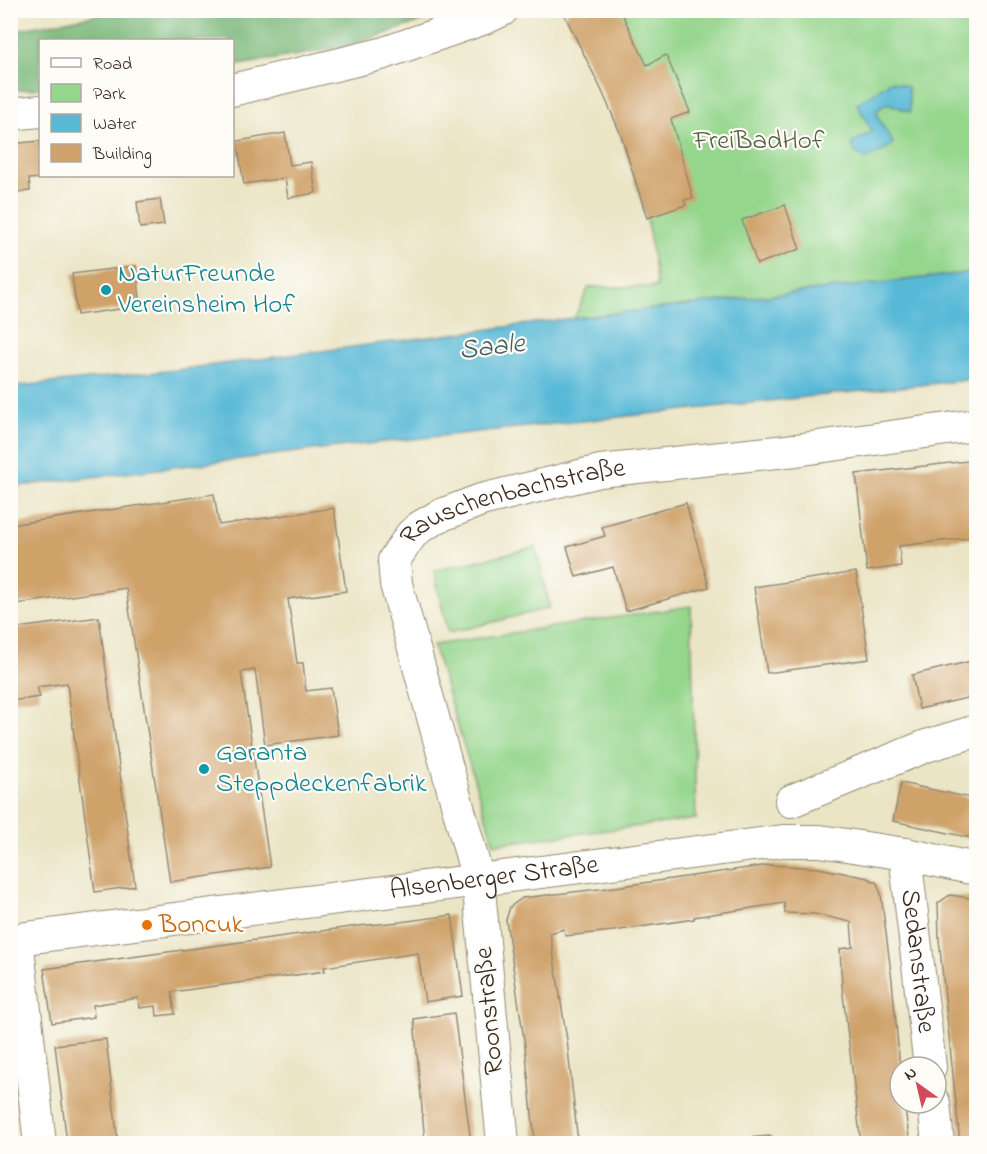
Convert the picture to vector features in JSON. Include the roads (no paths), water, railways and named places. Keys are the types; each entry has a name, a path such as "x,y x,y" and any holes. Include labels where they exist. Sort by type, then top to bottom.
{"street":[{"path":"234,90 381,54 502,10"},
{"path":"10,114 39,111"},
{"name":"Rauschenbachstraße","path":"478,879 396,584 394,560 411,535 439,516 481,500 600,471 796,450 976,425"},
{"path":"791,801 926,746 976,731"},
{"name":"Alsenberger Straße","path":"14,940 783,841 820,841 905,854 976,869"},
{"name":"Sedanstraße","path":"905,854 929,1055"},
{"name":"Roonstraße","path":"478,879 502,1143"},
{"path":"14,940 40,1143"},
{"path":"935,1115 938,1143"}],"water":[{"path":"891,81 908,87 910,112 888,103 877,110 878,117 893,143 885,150 866,159 856,153 851,144 872,131 857,104"},
{"name":"Saale","path":"976,272 976,379 338,447 11,487 11,387 176,370 574,318"}],"place":[{"name":"NaturFreunde Vereinsheim Hof","path":"106,290"},
{"name":"Garanta Steppdeckenfabrik","path":"204,769"},
{"name":"Boncuk","path":"147,925"}],"park label":[{"name":"FreiBadHof","path":"759,141"}]}
